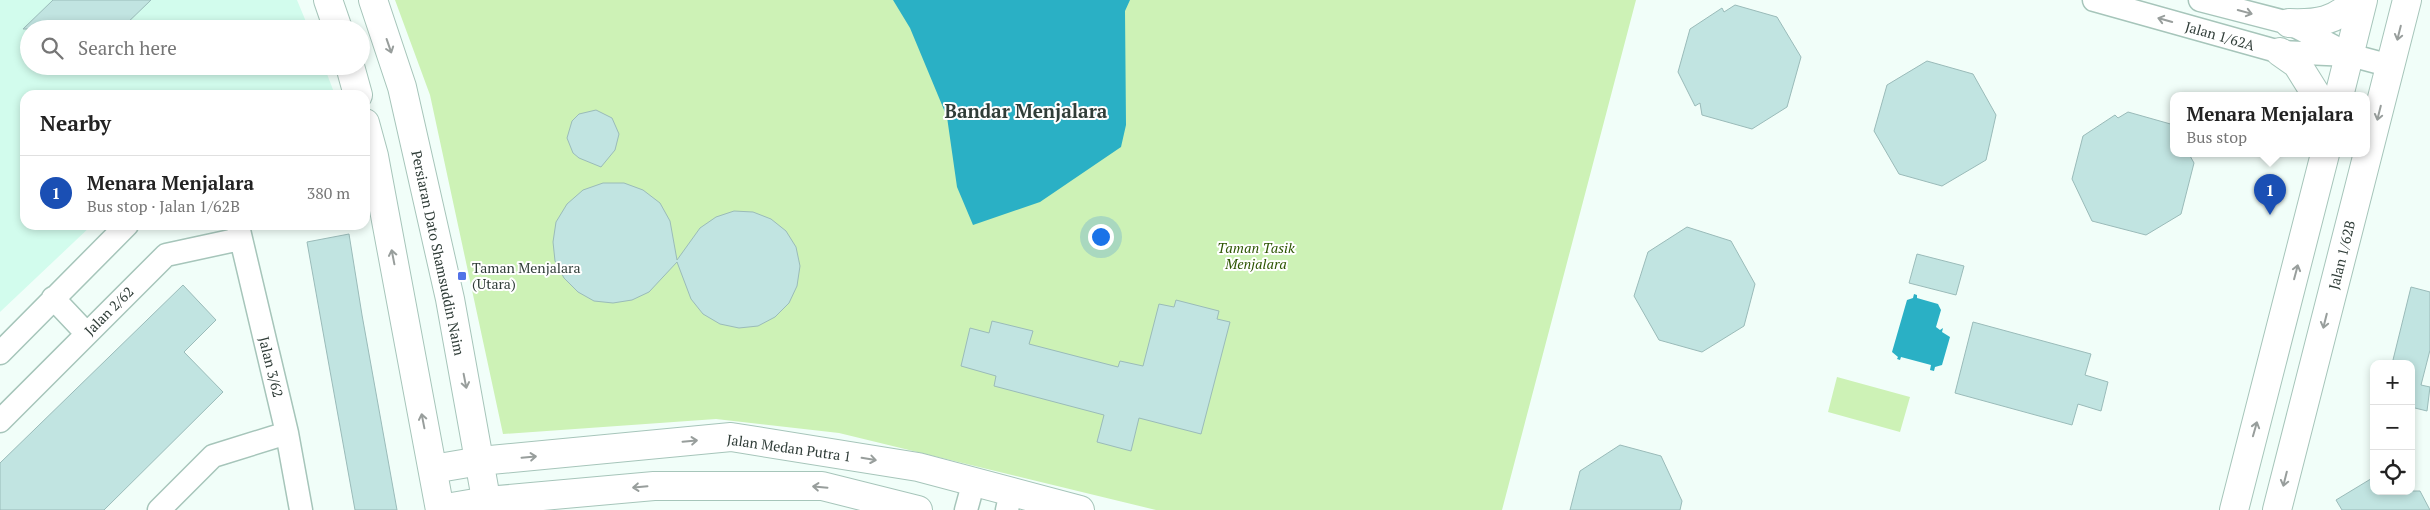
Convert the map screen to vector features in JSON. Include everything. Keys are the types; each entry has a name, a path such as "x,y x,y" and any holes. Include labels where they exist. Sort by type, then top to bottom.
{"main road":[{"path":"328,0 335,20"},
{"name":"Persiaran Dato Shamsuddin Naim","path":"373,0 402,87 450,299 488,505"},
{"path":"2289,23 2323,22 2338,16 2355,0"},
{"path":"2340,92 2363,0"},
{"name":"Jalan 1/62B","path":"2370,148 2407,0"},
{"path":"2280,52 2298,64 2315,92"},
{"path":"352,75 357,90"},
{"path":"2234,510 2324,157"},
{"name":"Jalan 1/62B","path":"2277,510 2368,157"},
{"path":"370,162 440,510 654,486 822,486 918,510"},
{"name":"Jalan Medan Putra 1","path":"432,468 480,461 731,437 918,466 974,481 1009,501 1080,510"}],"street":[{"name":"Jalan 1/62A","path":"2094,0 2280,52 2350,55 2391,66"},
{"name":"Jalan 1/62A","path":"2200,0 2289,23 2350,55"},
{"path":"0,353 122,230"},
{"name":"Jalan 2/62","path":"0,422 166,255 239,232"},
{"name":"Jalan 3/62","path":"239,232 287,433 302,510"},
{"path":"53,298 87,334"},
{"path":"159,510 213,456 287,433"},
{"path":"966,510 974,481"}],"shaded area":[{"path":"0,0 297,0 305,20 20,20 20,75 327,75 333,90 20,90 20,230 87,230 0,312"}],"green space":[{"name":"Taman Tasik Menjalara","path":"395,0 1636,0 1502,510 1156,510 839,433 716,419 503,434 430,95"},
{"path":"1837,377 1910,397 1900,432 1828,412"}],"water":[{"path":"893,0 1130,0 1125,11 1126,125 1121,147 1040,202 973,225 957,187 947,117 910,28"},
{"path":"1914,294 1917,295 1917,298 1938,304 1941,310 1936,327 1940,330 1943,328 1942,332 1950,337 1942,365 1935,367 1934,371 1930,370 1931,365 1901,357 1900,360 1897,359 1898,357 1892,352 1907,300 1913,298"}],"building":[{"path":"53,0 151,0 130,20 32,20"},
{"path":"1735,5 1777,17 1801,57 1787,107 1752,129 1702,115 1700,103 1695,106 1678,72 1690,29 1722,8 1724,12"},
{"path":"1927,61 1973,74 1996,115 1986,160 1942,186 1899,174 1874,131 1887,85"},
{"path":"596,110 612,118 619,134 615,150 601,167 579,158 573,153 567,138 572,121 579,114"},
{"path":"2128,112 2170,124 2170,157 2191,157 2194,163 2181,214 2146,235 2092,221 2072,179 2083,136 2115,115 2118,118"},
{"path":"603,183 624,183 643,190 660,203 670,221 677,260 700,228 716,217 734,211 753,212 771,219 786,231 796,247 800,266 797,286 789,303 775,317 758,326 739,328 720,324 703,314 691,299 677,262 649,292 632,300 613,303 594,301 578,292 564,278 555,261 553,242 556,222 567,204 583,190"},
{"path":"1687,227 1731,241 1755,284 1744,326 1702,352 1659,340 1634,296 1648,252"},
{"path":"349,234 397,510 355,510 307,242"},
{"path":"1917,254 1964,266 1956,295 1909,283"},
{"path":"183,285 216,320 184,352 223,392 104,510 0,510 0,463"},
{"path":"2411,287 2430,292 2430,350 2421,385 2430,387 2427,411 2415,408 2415,360 2393,360"},
{"path":"1176,300 1219,311 1217,319 1230,322 1201,434 1139,418 1131,451 1097,442 1104,415 994,386 996,376 961,366 970,328 989,333 992,321 1033,331 1029,344 1118,367 1120,361 1143,366 1159,304 1174,307"},
{"path":"1973,322 2091,354 2085,375 2108,382 2101,411 2078,404 2072,425 1955,393"},
{"path":"1620,445 1661,456 1682,501 1680,510 1570,510 1580,471"},
{"path":"2370,479 2370,495 2415,495 2415,491 2420,491 2430,510 2342,510 2336,500"}],"place":[{"name":"Menara Menjalara","path":"2270,215"},
{"name":"Taman Menjalara (Utara)","path":"462,276"}],"district":[{"name":"Bandar Menjalara","path":"1026,111"}]}
